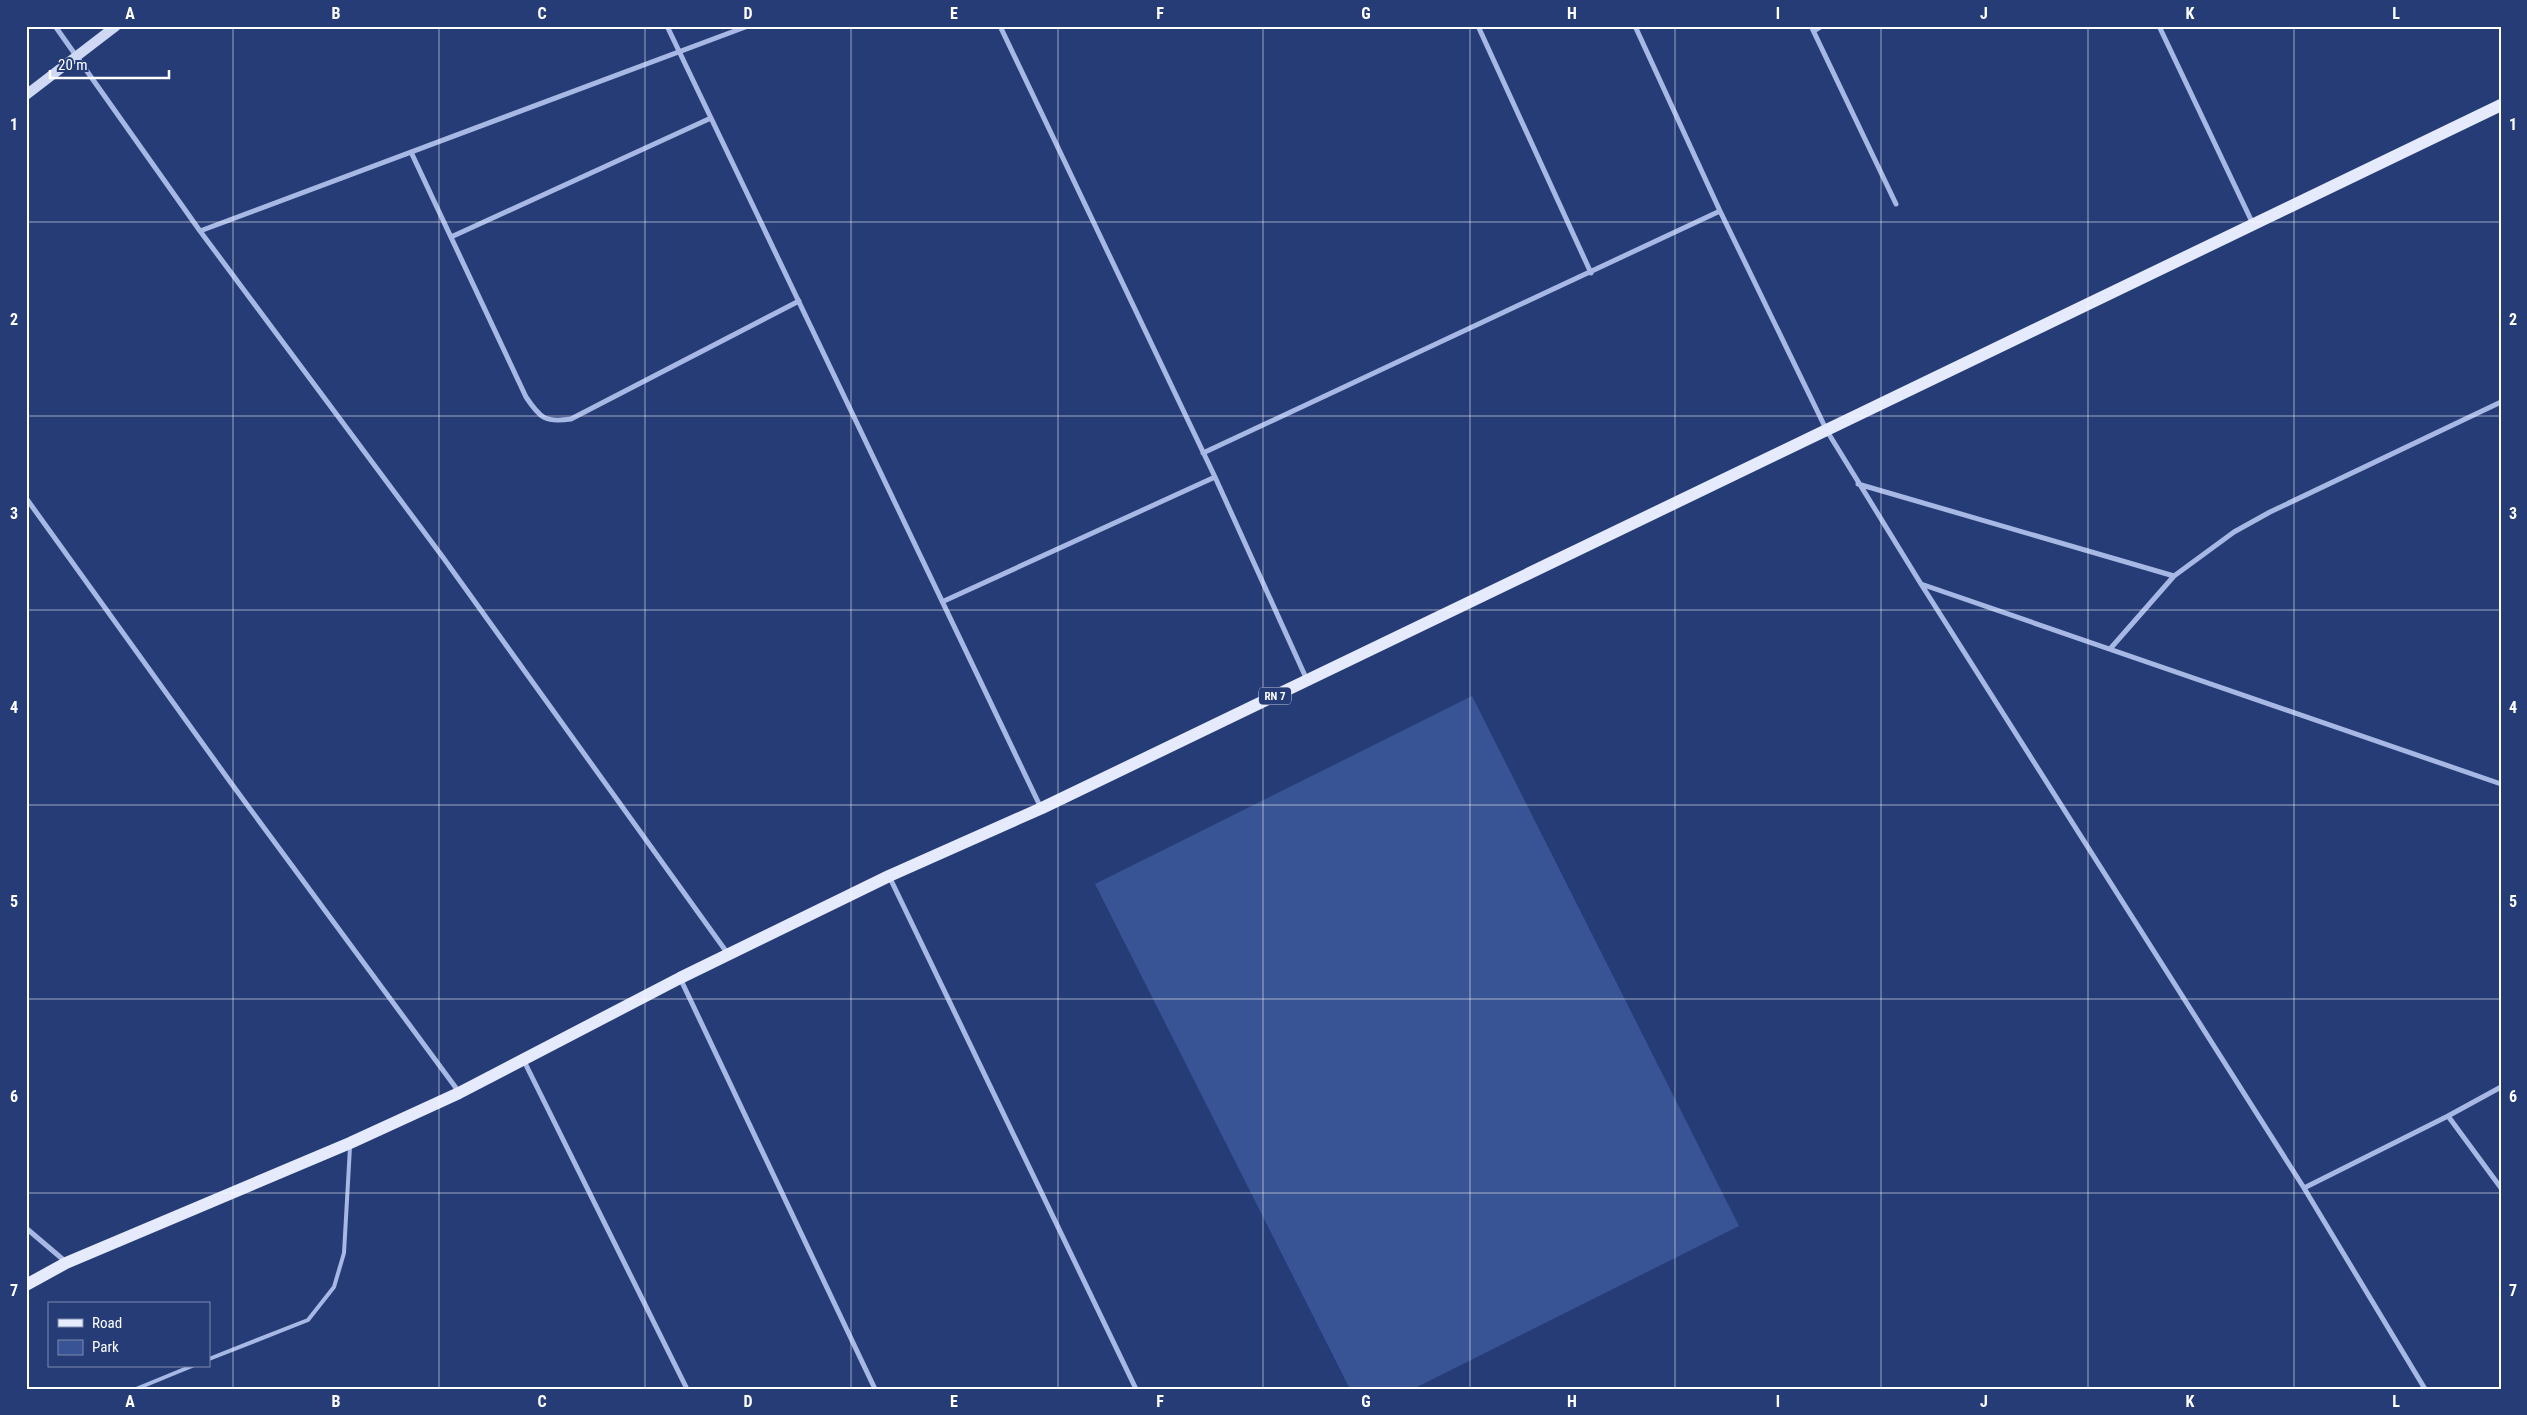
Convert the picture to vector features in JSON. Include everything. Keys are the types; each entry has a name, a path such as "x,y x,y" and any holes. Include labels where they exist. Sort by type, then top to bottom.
{"main road":[{"name":"RN 7","path":"26,1285 66,1263 350,1143 459,1093 680,978 889,876 1042,808 1828,431 2501,105"},
{"name":"RN 7","path":"26,1277 43,1274"}],"street":[{"path":"55,26 200,231 442,556 728,954"},
{"path":"26,95 75,55 116,26"},
{"path":"667,26 1042,808"},
{"path":"200,231 748,26"},
{"path":"1000,26 1215,477 1307,680"},
{"path":"1478,26 1591,273"},
{"path":"1635,26 1720,211 1828,431 1858,484 2304,1188 2425,1389"},
{"path":"1822,26 1812,28 1896,204"},
{"path":"2159,26 2253,224"},
{"path":"451,237 711,118"},
{"path":"411,152 526,398 544,419 556,422 571,419 799,301"},
{"path":"1203,453 1720,211"},
{"path":"2110,649 2174,576 2234,532 2270,512 2501,402"},
{"path":"944,601 1215,477"},
{"path":"1858,484 2174,576"},
{"path":"26,498 225,775 459,1093"},
{"path":"1921,584 2501,784"},
{"path":"889,876 1136,1389"},
{"path":"680,978 875,1389"},
{"path":"523,1059 687,1389"},
{"path":"2304,1188 2448,1116 2501,1087"},
{"path":"2448,1116 2501,1188"},
{"path":"26,1228 66,1263"}],"lane":[{"path":"210,1359 308,1320 334,1287 344,1253 350,1143"},
{"path":"136,1389 187,1368"}],"green space":[{"path":"1472,696 1739,1226 1413,1389 1350,1389 1095,884"}]}
